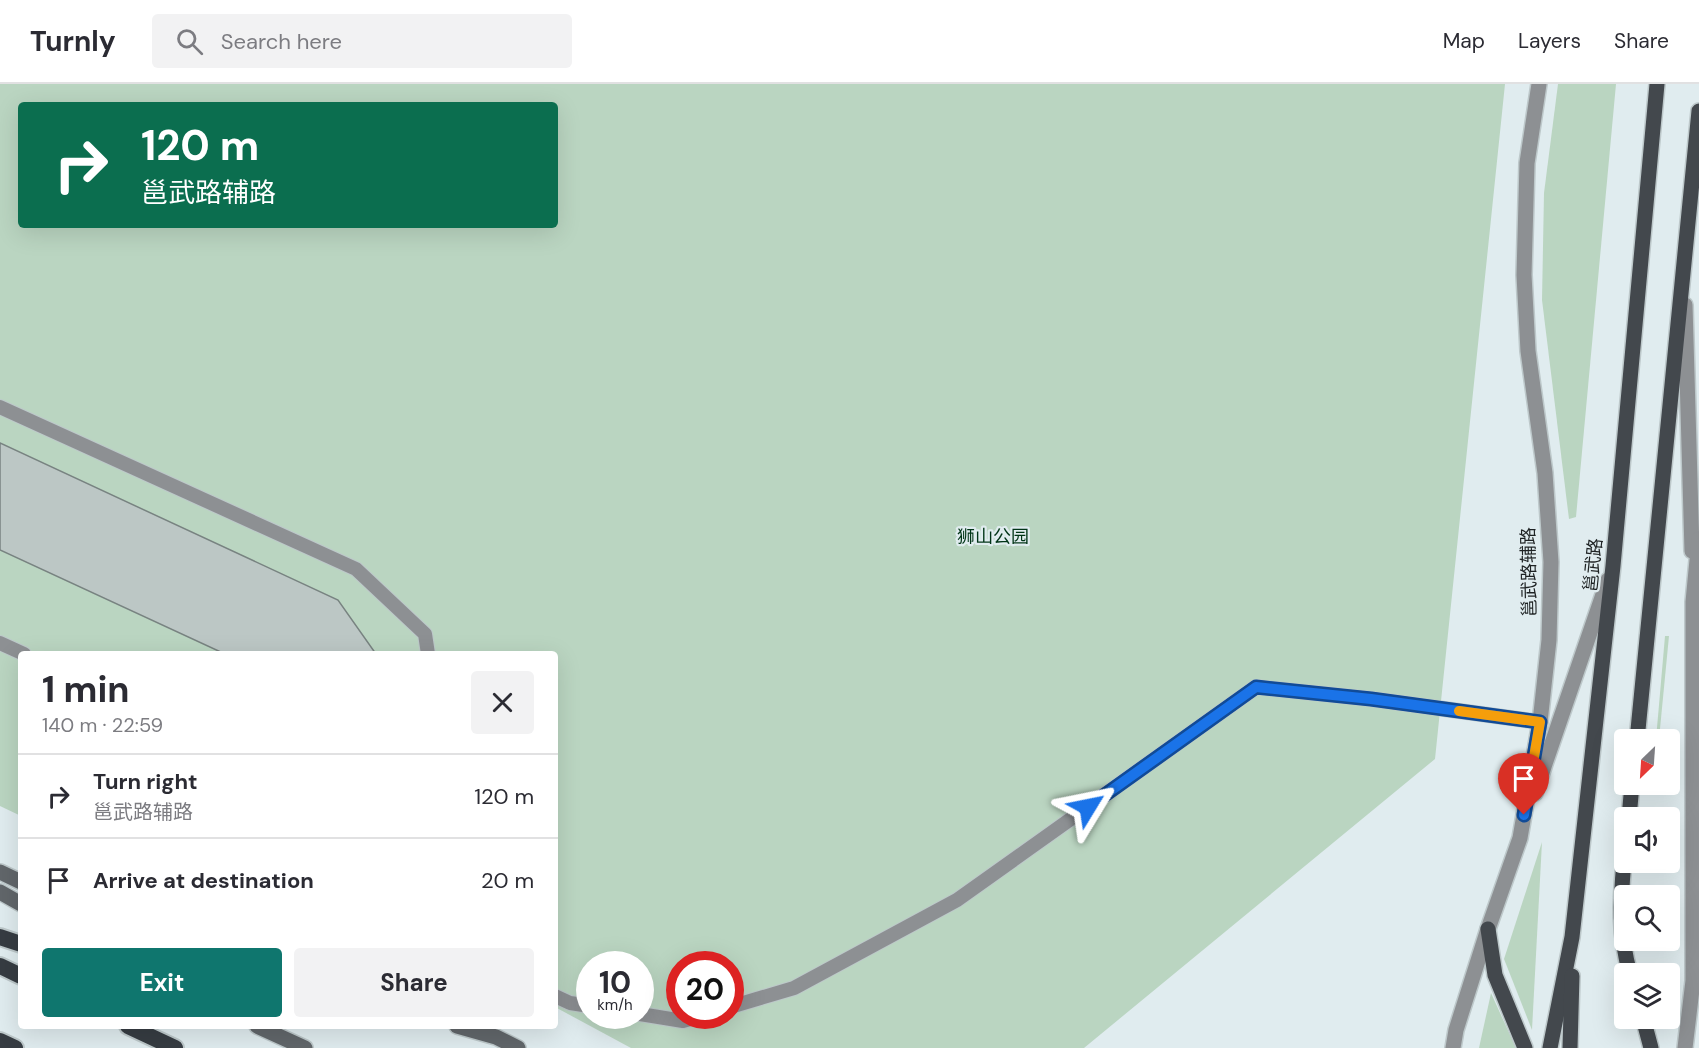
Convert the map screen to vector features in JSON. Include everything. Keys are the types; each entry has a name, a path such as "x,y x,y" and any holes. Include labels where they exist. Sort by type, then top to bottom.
{"highway":[{"path":"0,938 18,943"},
{"path":"0,966 18,975"},
{"path":"134,1029 175,1048"},
{"path":"0,1041 15,1048"}],"main road":[{"name":"邕武路","path":"1550,1048 1572,937 1613,566 1657,84"},
{"path":"1638,729 1699,111"},
{"path":"0,872 18,881"},
{"path":"1623,873 1620,908 1627,963"},
{"path":"0,892 18,902"},
{"path":"1488,929 1495,975 1525,1048"},
{"path":"1570,1048 1572,937"},
{"path":"264,1029 305,1048"},
{"path":"468,1029 496,1037 518,1048"},
{"path":"1646,1029 1651,1048"}],"street":[{"name":"邕武路辅路","path":"1453,1048 1456,1030 1488,929 1520,838 1540,722 1549,640 1551,562 1545,473 1528,351 1524,275 1527,164 1539,84"},
{"path":"1684,262 1693,602 1693,981 1685,1048"},
{"path":"1693,602 1699,538"},
{"path":"1520,838 1613,566"}],"lane":[{"path":"0,407 356,569 425,634 428,651"},
{"path":"0,643 18,651"},
{"path":"744,1003 794,988 957,900 1256,687 1371,699 1540,722"},
{"path":"558,997 576,1004"}],"green space":[{"name":"狮山公园","path":"0,84 1505,84 1435,759 1084,1048 631,1048 596,1029 654,1029 654,951 576,951 576,1018 558,1009 558,651 18,651 18,815 0,806"},
{"path":"1558,84 1616,84 1576,517 1569,519 1542,300 1544,193"},
{"path":"1665,636 1669,636 1660,729 1657,729"},
{"path":"1542,842 1532,1030 1504,959"},
{"path":"1491,993 1516,1048 1479,1048"}],"building":[{"path":"0,443 338,600 374,651 219,651 0,550"}],"slow traffic":[{"path":"1459,711 1540,722 1534,757"}],"route":[{"path":"1088,807 1256,687 1371,699 1540,722 1524,815"}]}
